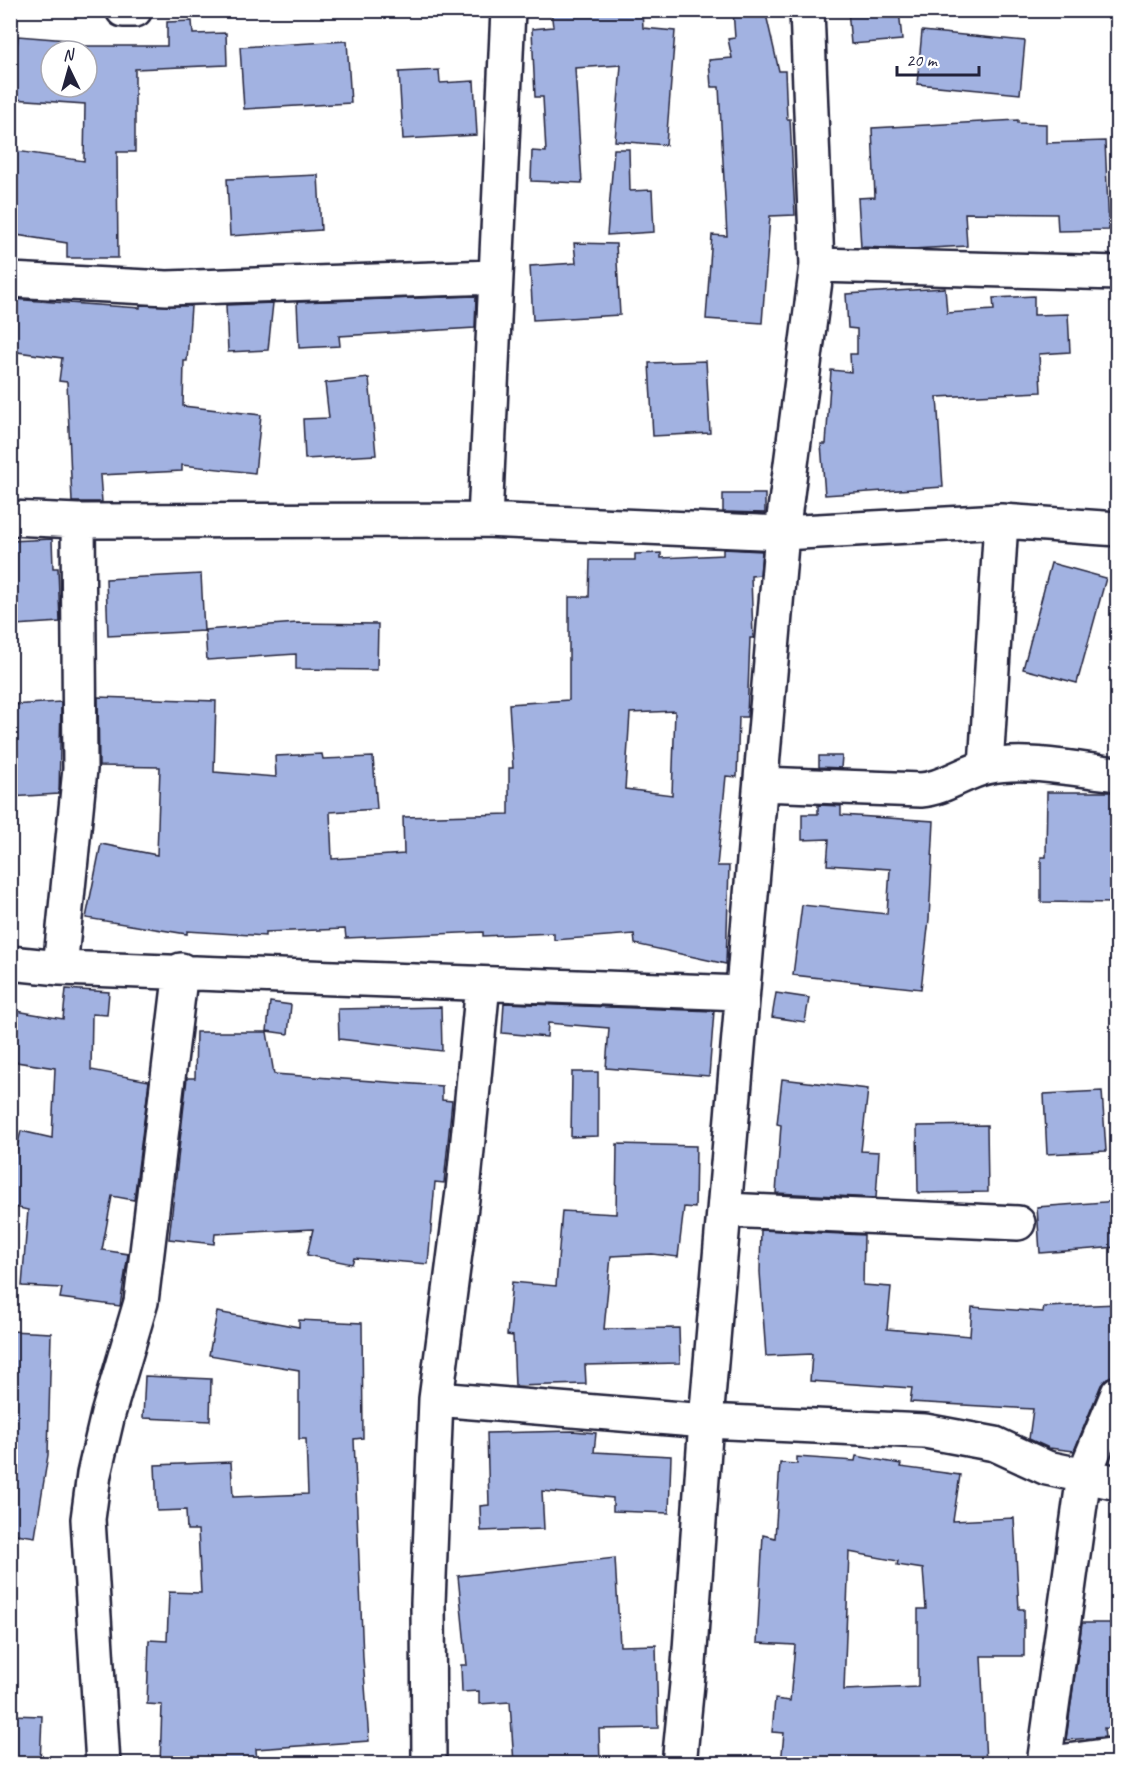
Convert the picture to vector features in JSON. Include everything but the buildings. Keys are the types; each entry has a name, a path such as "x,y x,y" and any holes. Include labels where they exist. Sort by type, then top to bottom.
{"street":[{"path":"123,10 135,10"},
{"path":"485,520 494,277 508,10"},
{"path":"679,1764 782,533 817,265 807,10"},
{"path":"817,265 1118,273"},
{"path":"10,280 167,288 494,277"},
{"path":"10,518 78,521 485,520 782,533 1001,521 1118,529"},
{"path":"60,968 80,769 78,521"},
{"path":"986,767 1001,521"},
{"path":"761,784 921,790 942,786 986,767 1020,764 1118,774"},
{"path":"10,963 60,968 181,970 742,993"},
{"path":"104,1764 88,1519 94,1474 108,1414 141,1302 181,970"},
{"path":"429,1764 428,1603 436,1399 463,1191 483,984"},
{"path":"725,1210 1018,1222"},
{"path":"1118,1393 1084,1475 1044,1764 1118,1754"},
{"path":"436,1399 706,1421 925,1431 994,1444 1047,1468 1118,1483"}]}
